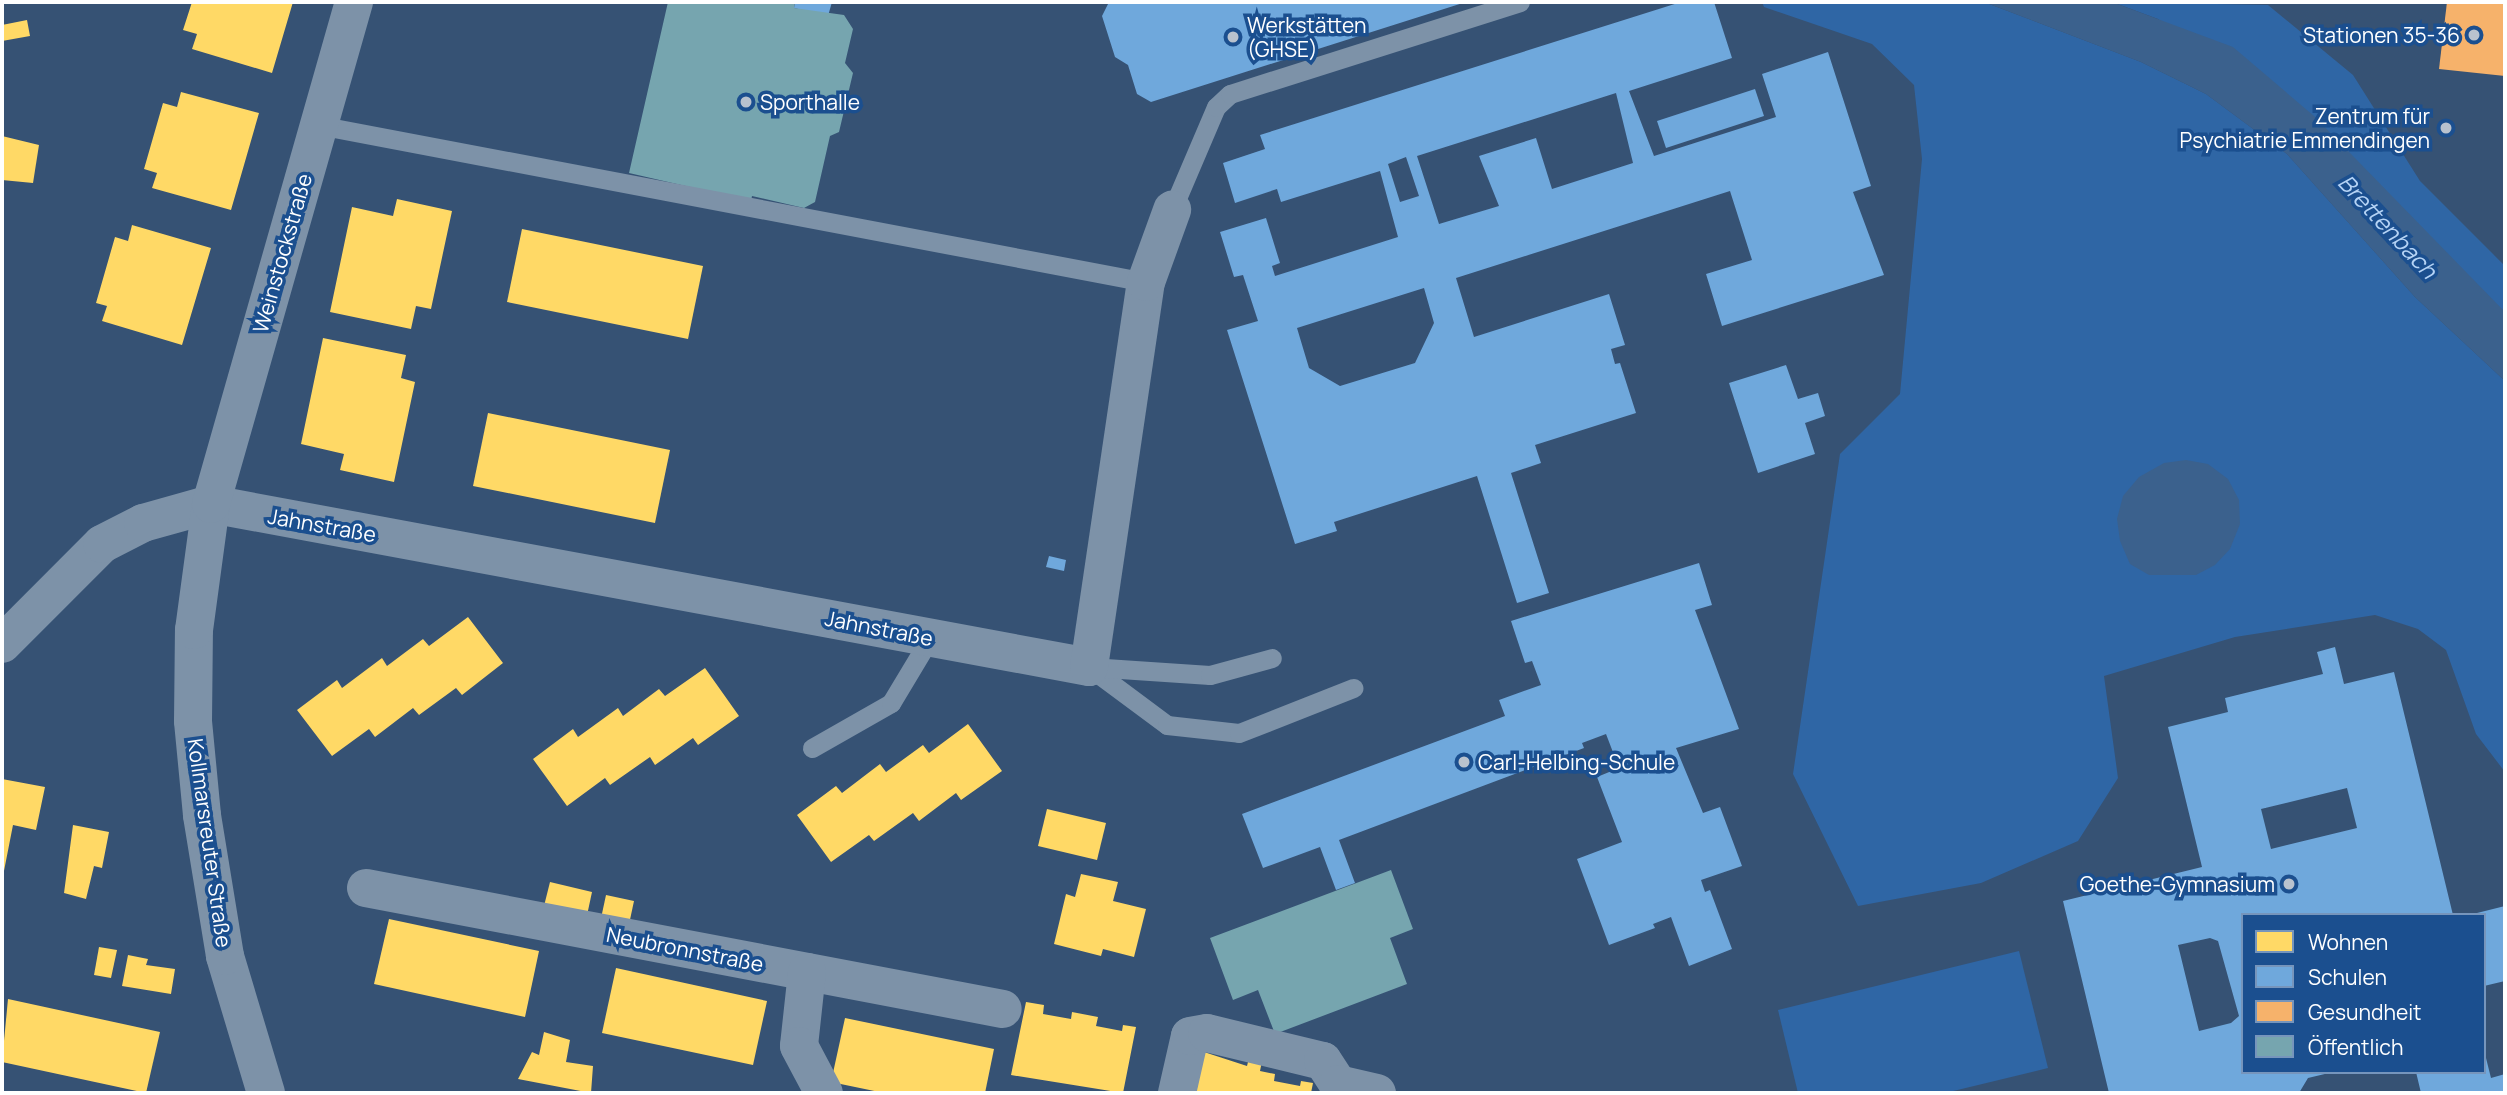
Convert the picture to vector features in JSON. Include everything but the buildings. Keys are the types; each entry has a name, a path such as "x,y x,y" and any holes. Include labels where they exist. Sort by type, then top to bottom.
{"street":[{"name":"Weinstockstraße","path":"211,504 354,2"},
{"path":"1089,667 1146,282 1172,210"},
{"path":"2,644 102,544 143,523 211,504"},
{"name":"Jahnstraße","path":"211,504 1089,667"},
{"name":"Kollmarsreuter Straße","path":"211,504 194,630 193,721 202,815 225,956 266,1093"},
{"name":"Neubronnstraße","path":"366,888 1003,1009"},
{"path":"807,972 799,1046 824,1093"},
{"path":"1177,1093 1190,1036 1207,1032 1323,1061 1338,1084 1377,1093"}],"lane":[{"path":"1172,210 1216,107 1230,94 1520,2"},
{"path":"318,125 1146,282"},
{"path":"812,748 891,703 930,638"},
{"path":"1089,667 1210,675 1272,658"},
{"path":"1089,667 1167,725 1238,733 1353,688"}],"shaded area":[{"path":"1762,2 1984,2 2141,62 2206,94 2287,154 2415,297 2505,381 2505,772 2476,734 2446,650 2418,629 2375,615 2235,637 2104,676 2118,778 2078,841 1981,883 1858,906 1793,774 1840,454 1900,394 1922,159 1914,85 1872,44 1764,7"},
{"path":"2112,2 2268,5 2353,75 2420,181 2505,266 2505,312 2158,19"},
{"path":"2019,951 2048,1068 1945,1093 1798,1093 1778,1010"}],"water":[{"name":"Brettenbach","path":"1984,2 2112,2 2233,47 2314,116 2505,312 2505,381 2415,297 2287,154 2206,94 2141,62"},
{"path":"2186,460 2208,464 2228,479 2239,500 2240,524 2230,549 2215,565 2196,575 2149,575 2130,564 2120,541 2117,519 2123,496 2139,477 2164,463"}],"place":[{"name":"Stationen 35-36","path":"2474,35"},
{"name":"Werkstätten (GHSE)","path":"1233,37"},
{"name":"Sporthalle","path":"746,102"},
{"name":"Zentrum für Psychiatrie Emmendingen","path":"2446,128"},
{"name":"Carl-Helbing-Schule","path":"1464,762"},
{"name":"Goethe-Gymnasium","path":"2289,884"}]}
